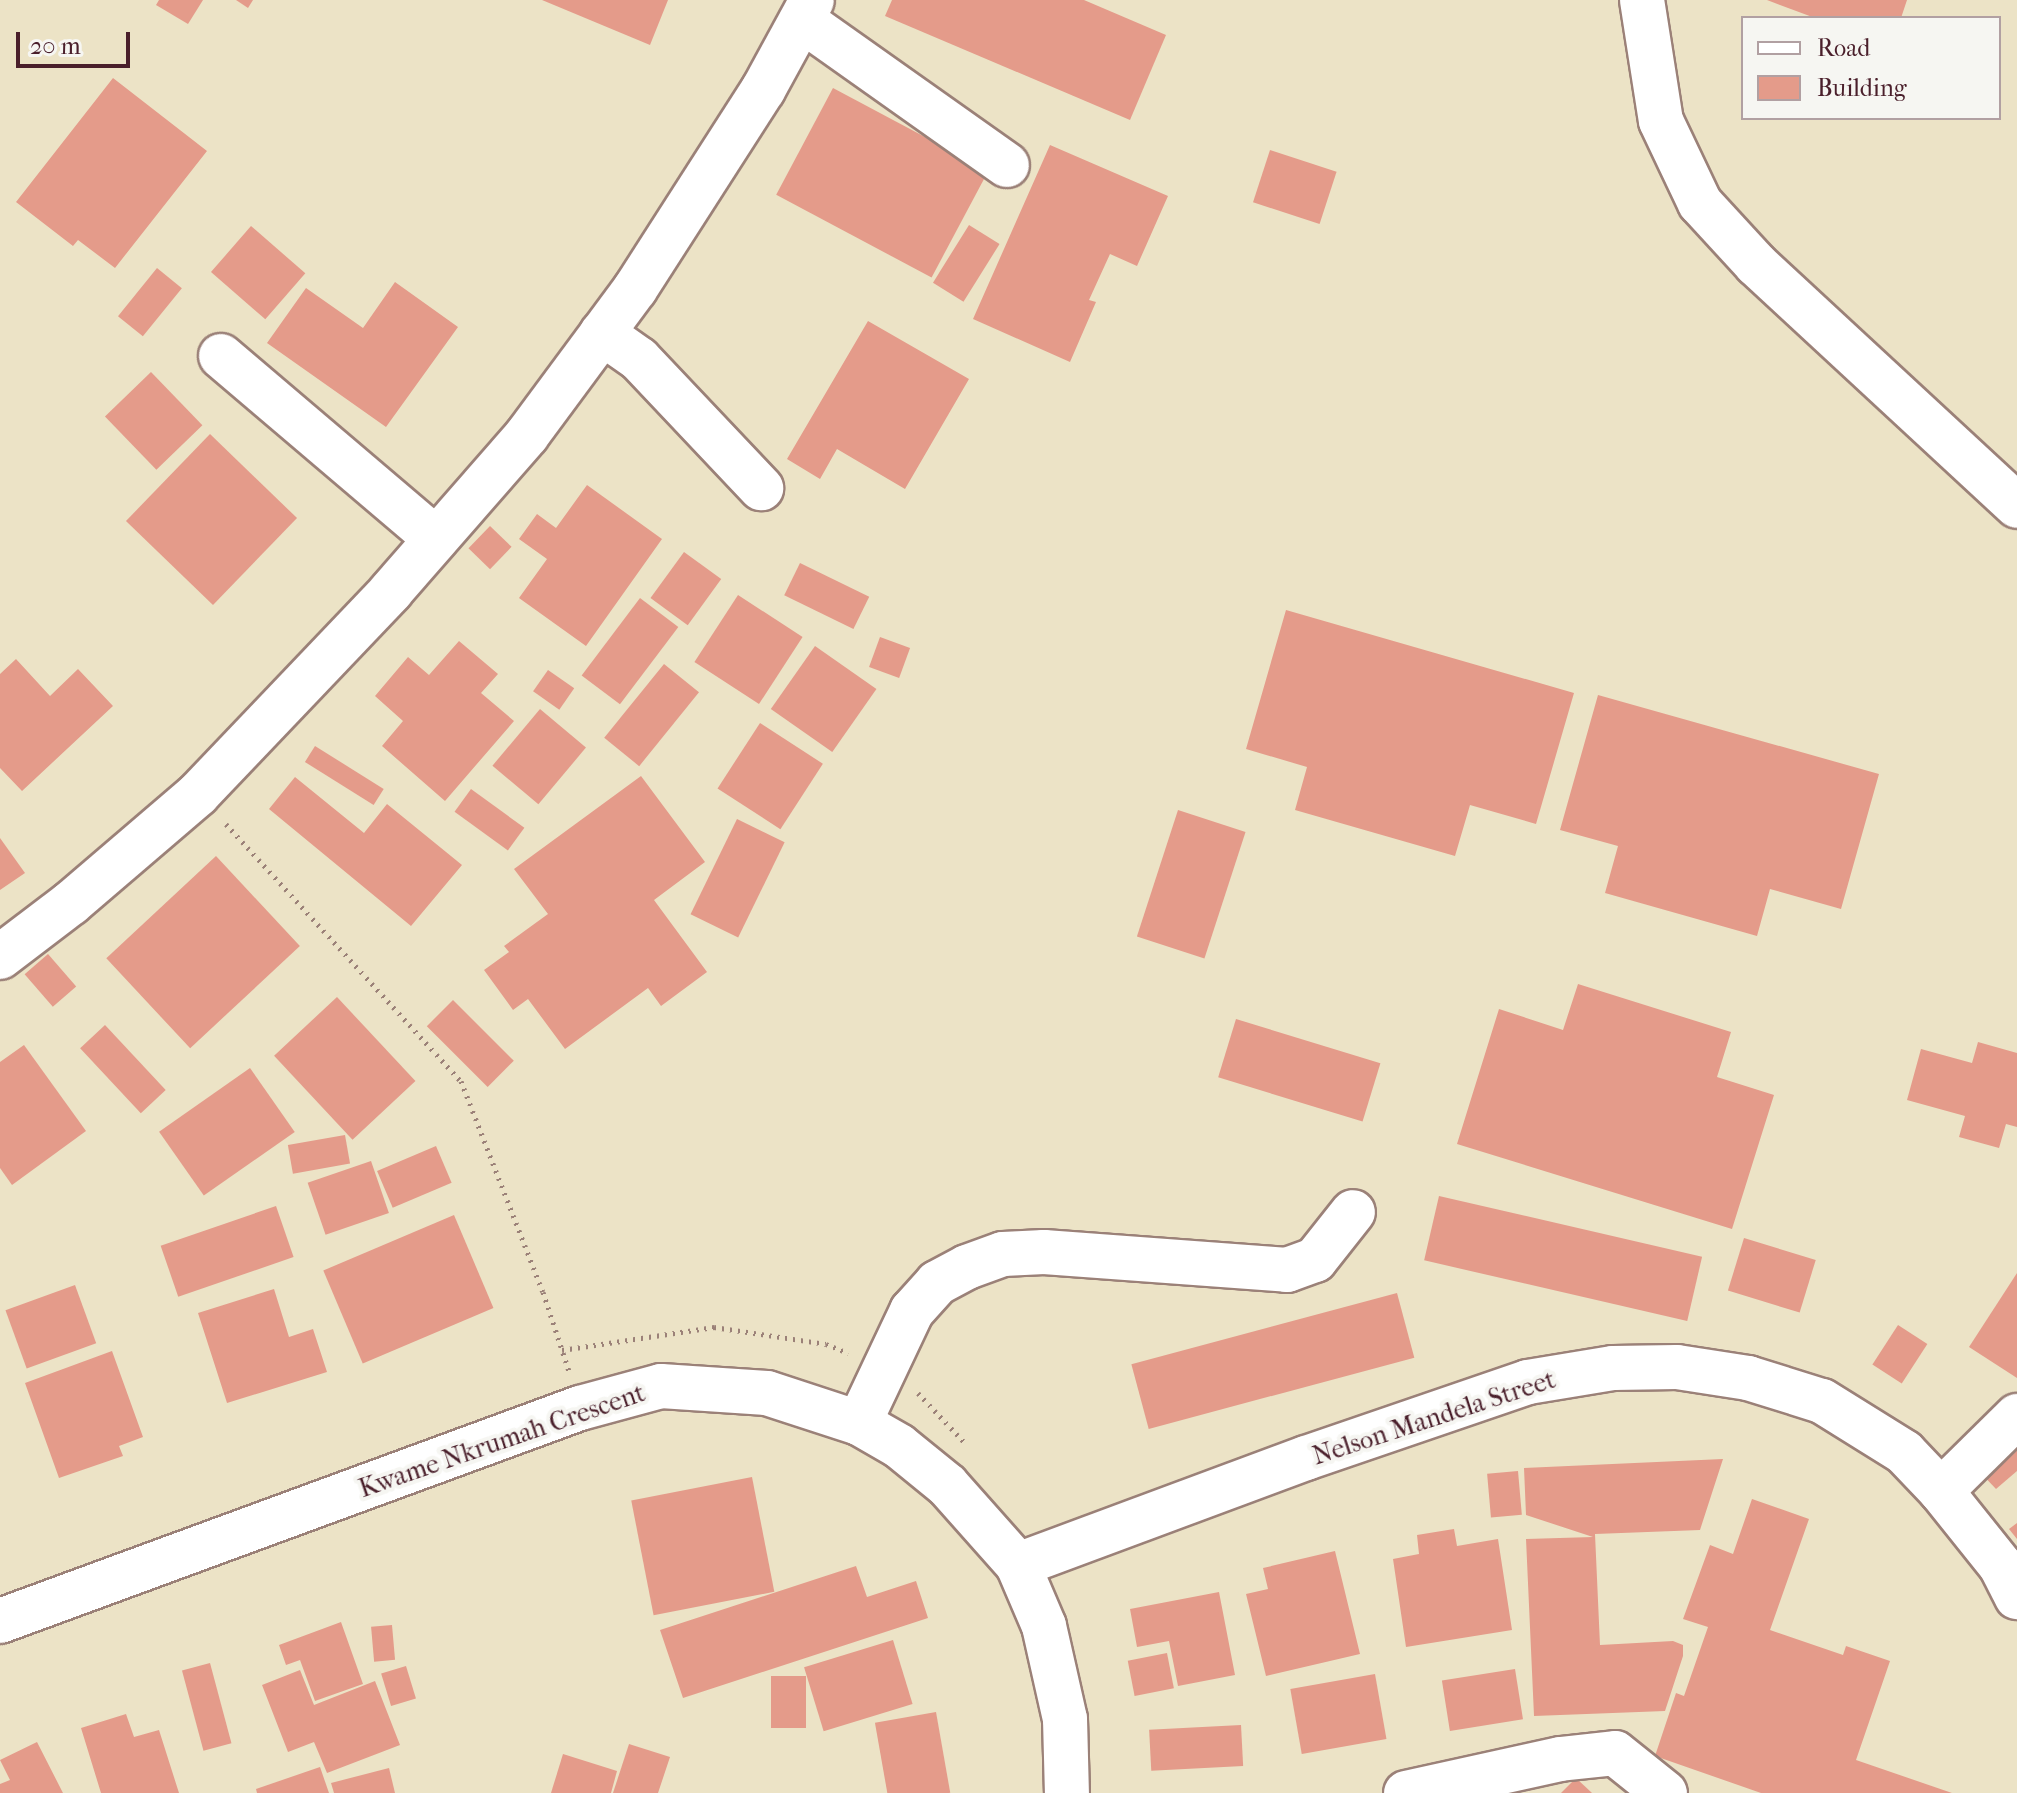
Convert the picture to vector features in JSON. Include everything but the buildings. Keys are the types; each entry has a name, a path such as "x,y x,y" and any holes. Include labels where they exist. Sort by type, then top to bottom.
{"street":[{"path":"1642,0 1661,121 1700,203 1756,264 2017,506"},
{"path":"0,957 71,903 198,794 436,539 527,435 635,289 755,103 807,10 1007,165"},
{"path":"602,333 639,359 761,488"},
{"path":"221,356 436,539"},
{"path":"859,1423 912,1311 937,1283 967,1267 1003,1254 1044,1252 1287,1270 1315,1260 1353,1212"},
{"name":"Nelson Mandela Street","path":"1018,1565 1306,1458 1528,1382 1613,1368 1677,1367 1748,1378 1822,1401 1904,1452 1941,1491 2001,1566 2017,1597"},
{"name":"Kwame Nkrumah Crescent","path":"0,1621 580,1408 661,1386 767,1393 859,1423 899,1446 947,1485 1018,1565 1044,1626 1065,1719 1067,1793"},
{"path":"1941,1491 2017,1416"},
{"path":"1406,1793 1560,1759 1615,1753 1665,1793"}],"path":[{"path":"198,794 461,1081 543,1292 580,1408"},
{"path":"562,1350 714,1327 826,1344 884,1367 908,1382 971,1449"}]}
